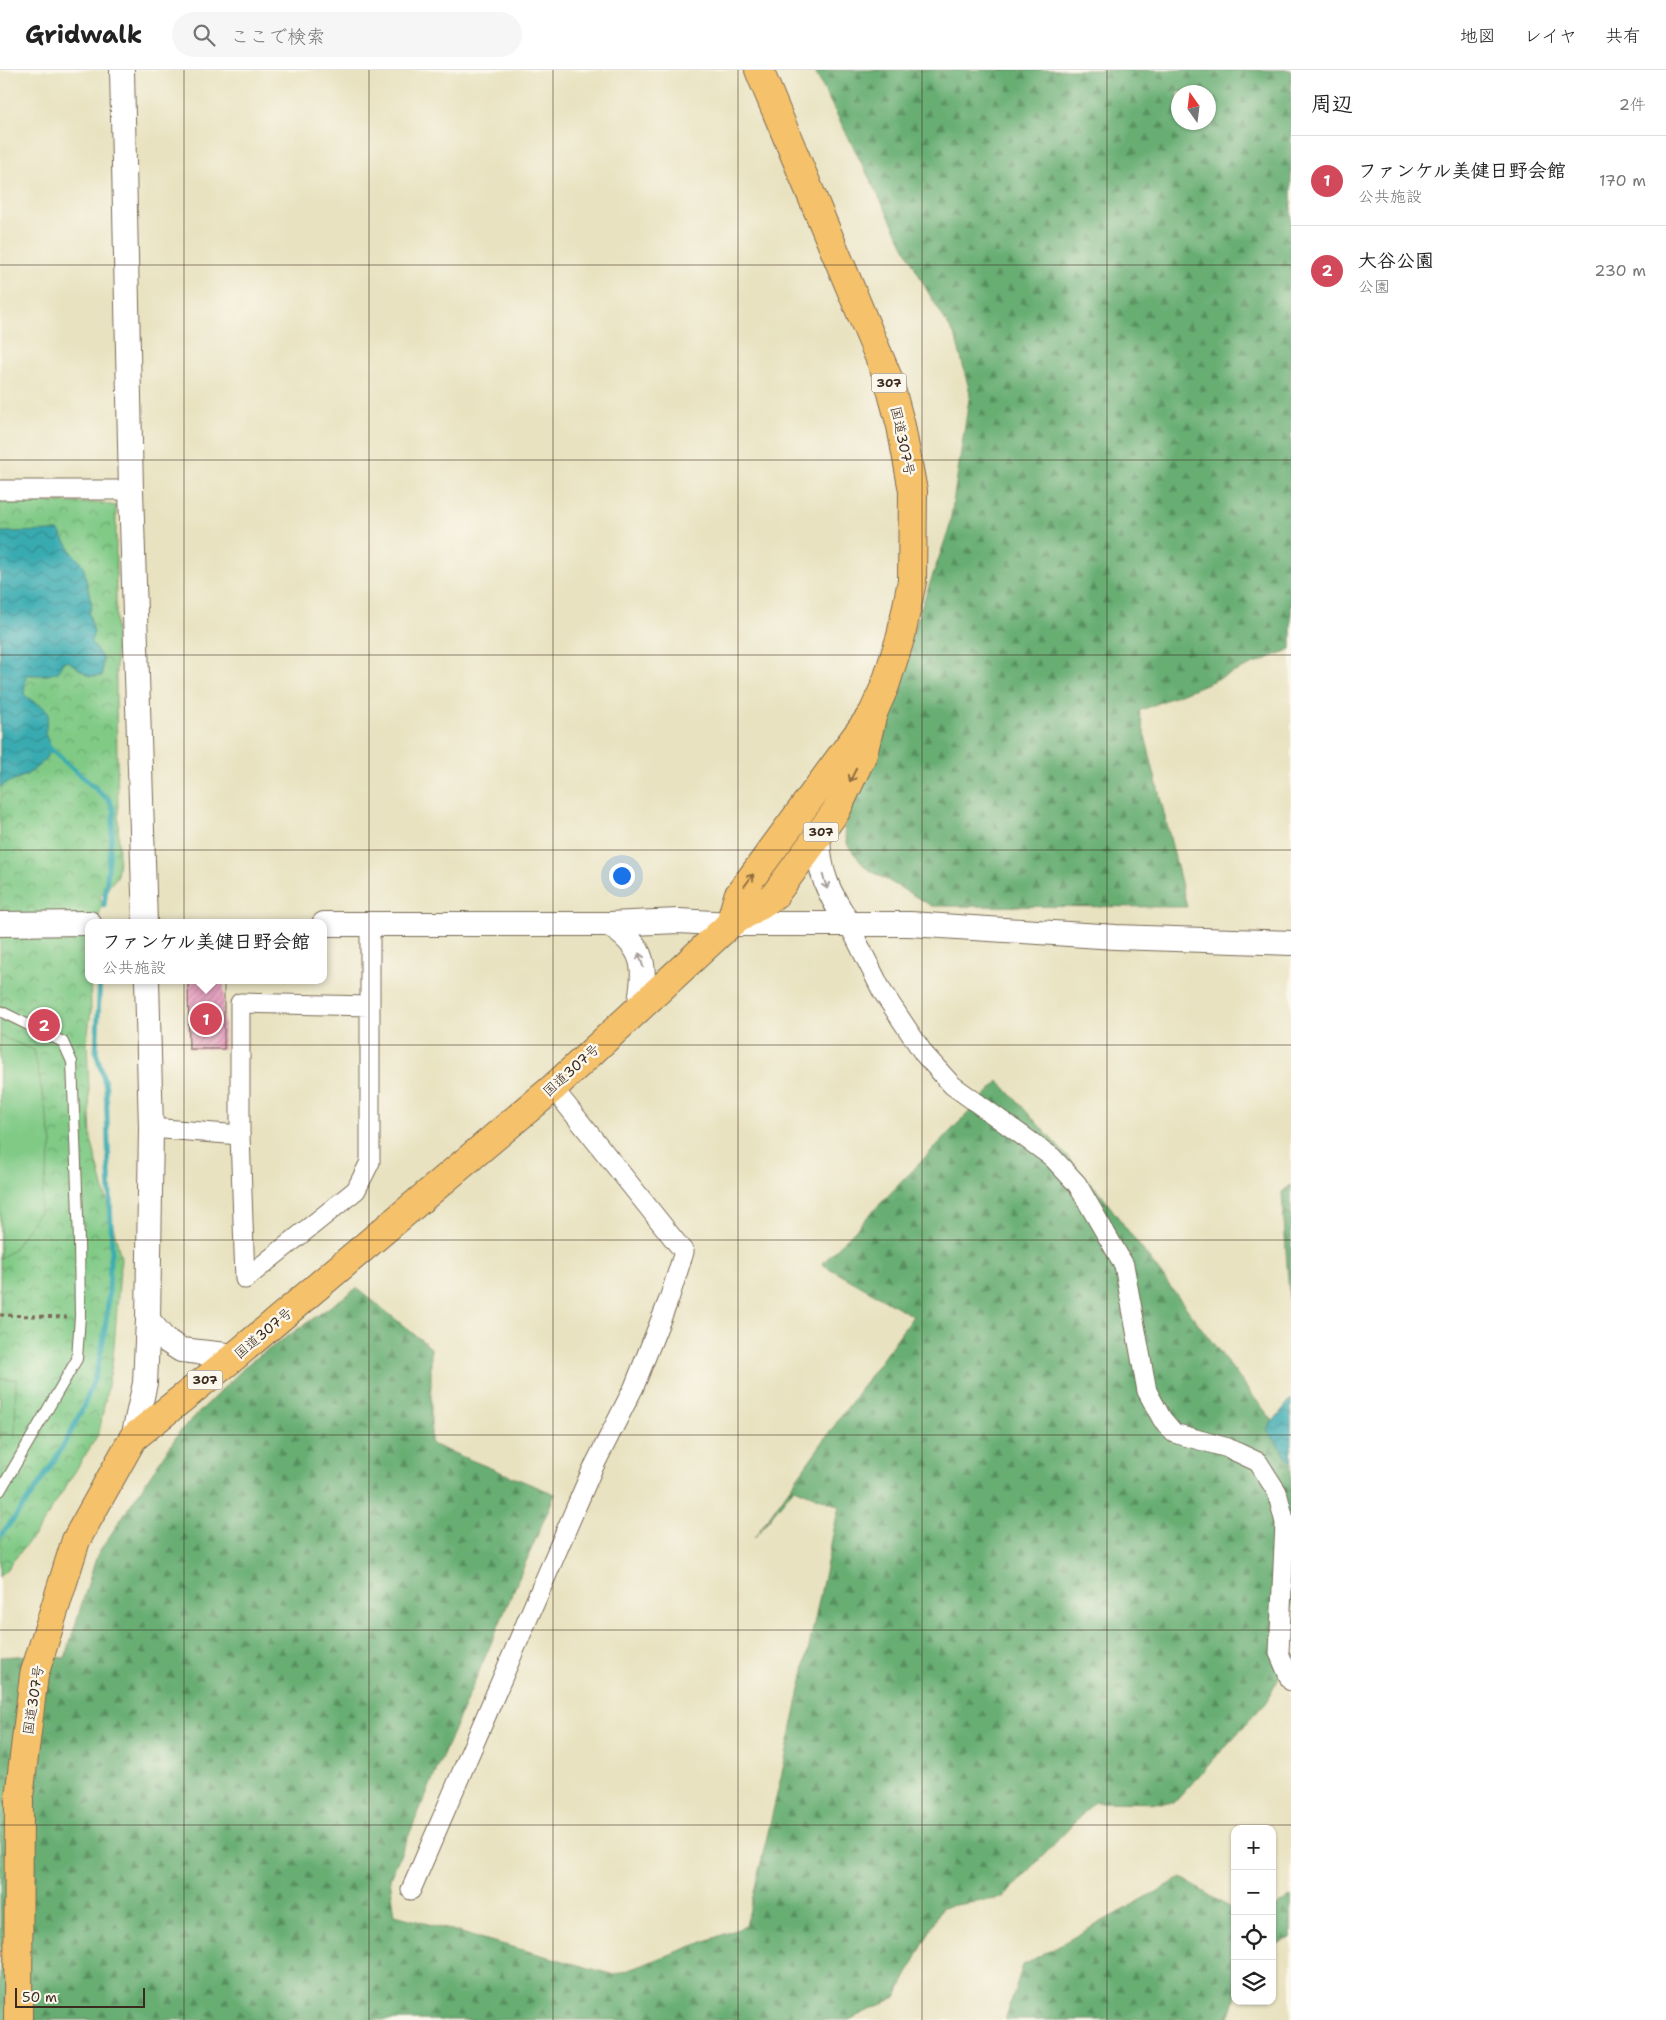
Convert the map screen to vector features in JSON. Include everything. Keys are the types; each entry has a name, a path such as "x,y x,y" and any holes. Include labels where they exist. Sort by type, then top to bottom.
{"highway":[{"name":"国道307号","path":"18,2020 19,1796 34,1675 76,1540 133,1438 235,1356 553,1088 730,924 774,896 836,811 864,754 873,713 885,686 901,636 912,581 912,481 901,426 888,378 759,70"},
{"name":"国道307号","path":"730,924 738,896 873,713"}],"street":[{"path":"122,70 131,490 145,919"},
{"path":"0,490 131,490"},
{"path":"818,836 819,862 826,888 848,923 882,991 924,1054 952,1085 1052,1157 1077,1184 1124,1265 1144,1383 1162,1419 1174,1433 1228,1448 1258,1462 1276,1492 1284,1523 1279,1653 1291,1681"},
{"path":"327,924 609,924 679,921 730,924 910,924 1116,937 1291,943"},
{"path":"0,924 85,923"},
{"path":"370,924 370,1006 370,1162 356,1190 245,1280 240,1135 240,1002 370,1006"},
{"path":"609,924 624,934 636,946 643,962 644,979 639,1008"},
{"path":"133,1438 145,1383 148,1320 151,1128 147,984"},
{"path":"411,1890 592,1470 634,1387 669,1299 684,1252 553,1088"},
{"path":"151,1128 240,1135"},
{"path":"148,1320 164,1339 181,1350 235,1356"}],"lane":[{"path":"0,1011 63,1042 72,1062 80,1320 77,1359 0,1491"}],"path":[{"path":"0,1315 59,1316 80,1320"}],"green space":[{"path":"814,70 1291,70 1291,649 1139,711 1187,907 932,906 866,868 848,846 844,828 949,529 970,393 956,338 925,287"},
{"path":"0,502 100,503 116,506 116,700 119,860 117,877 100,896 102,905 98,919 85,919 85,984 90,984 91,1011 87,1040 91,1139 121,1258 113,1358 99,1433 40,1528 0,1577"},
{"path":"0,1036 34,1050 52,1143 39,1212 13,1250 0,1258"},
{"path":"999,1081 1099,1192 1252,1395 1291,1443 1291,1656 1266,1702 1174,1803 1094,1802 1003,1898 942,1907 896,1997 849,2020 0,2020 0,1657 31,1655 65,1658 97,1555 180,1431 249,1363 357,1288 431,1348 431,1444 555,1494 390,1879 395,1915 615,1975 746,1926 785,1760 839,1506 794,1488 754,1538 913,1316 822,1264"},
{"path":"1291,1185 1291,1324 1282,1192"},
{"path":"0,1379 16,1379 15,1434 1,1433 0,1439"},
{"path":"1181,1878 1231,1909 1231,2005 1233,2005 1228,2020 1005,2020 1023,1965"},
{"path":"1291,1896 1291,1938 1276,1944 1276,1915 1276,1907"}],"water":[{"path":"59,531 73,554 83,565 92,606 89,613 94,632 91,642 103,659 102,676 89,676 68,661 63,662 58,672 48,675 26,675 24,694 30,700 44,707 49,713 45,733 52,750 31,772 8,782 0,788 0,532"},
{"path":"1291,1399 1291,1463 1267,1429"}],"building":[{"path":"188,984 224,984 224,1049 189,1049"}],"waterway":[{"path":"47,746 110,801 114,812 104,906"},
{"path":"0,1536 55,1460 78,1417 95,1376 105,1332 110,1256 112,1252 106,1087 96,1052 100,984"}],"place":[{"name":"ファンケル美健日野会館","path":"206,1019"},
{"name":"大谷公園","path":"44,1025"}]}
